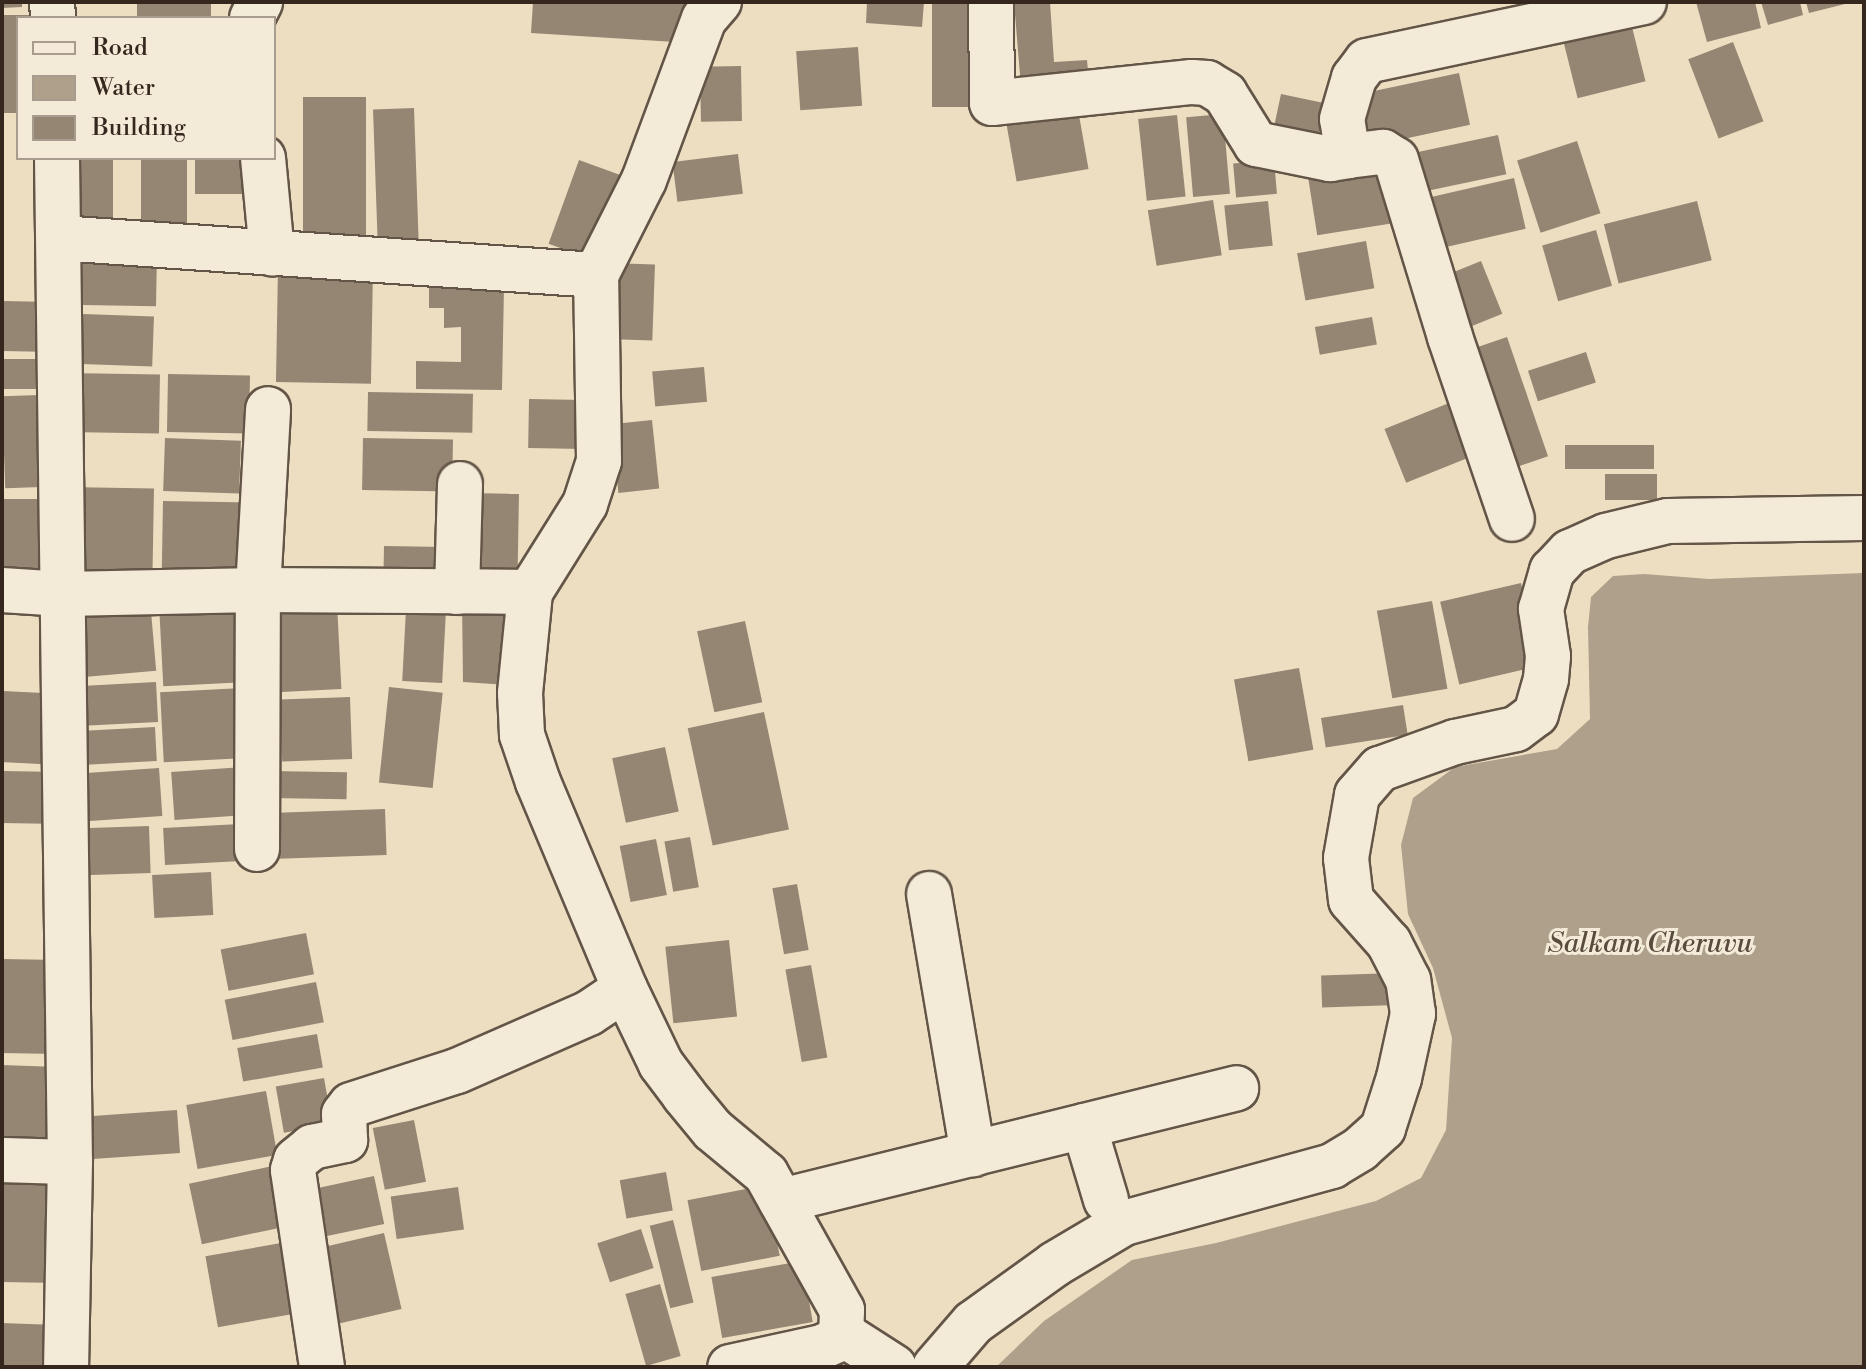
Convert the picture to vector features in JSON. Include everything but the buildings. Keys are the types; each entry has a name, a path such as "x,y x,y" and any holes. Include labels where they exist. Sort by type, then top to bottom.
{"street":[{"path":"719,2 704,19 644,180 596,275 599,461 585,504 530,592 520,693 522,735 625,989 661,1064 713,1130 766,1174 842,1310 841,1333 835,1341 822,1347 730,1367"},
{"path":"991,2 992,103 1207,83 1225,94 1256,144 1330,159 1383,152 1396,160 1450,337 1512,519"},
{"path":"1348,156 1342,119 1354,78 1367,61 1644,2"},
{"path":"57,160 70,1162 66,1367"},
{"path":"263,160 272,254"},
{"path":"59,238 596,275"},
{"path":"257,849 258,590 268,409"},
{"path":"457,592 460,484"},
{"path":"935,1367 973,1323 1055,1264 1124,1223 1332,1166 1360,1149 1383,1128 1399,1078 1413,1014 1408,980 1389,943 1351,900 1346,858 1357,795 1380,769 1455,742 1516,729 1536,714 1546,679 1548,656 1541,609 1552,571 1570,552 1606,536 1668,521 1864,518"},
{"path":"2,590 64,594 258,590 530,592"},
{"path":"929,894 973,1154"},
{"path":"322,1367 293,1170 296,1160 312,1147 345,1140 344,1114 351,1105 457,1071 589,1013 625,989"},
{"path":"781,1201 1236,1088"},
{"path":"1084,1126 1106,1200"},
{"path":"2,1160 70,1162"},
{"path":"841,1333 894,1367"}],"water":[{"name":"Salkam Cheruvu","path":"1864,573 1864,1367 996,1367 1044,1321 1132,1260 1216,1243 1376,1201 1421,1178 1446,1130 1452,1038 1433,968 1408,914 1401,845 1413,798 1455,767 1557,749 1590,719 1588,627 1591,597 1613,576 1644,574 1709,579"}]}
